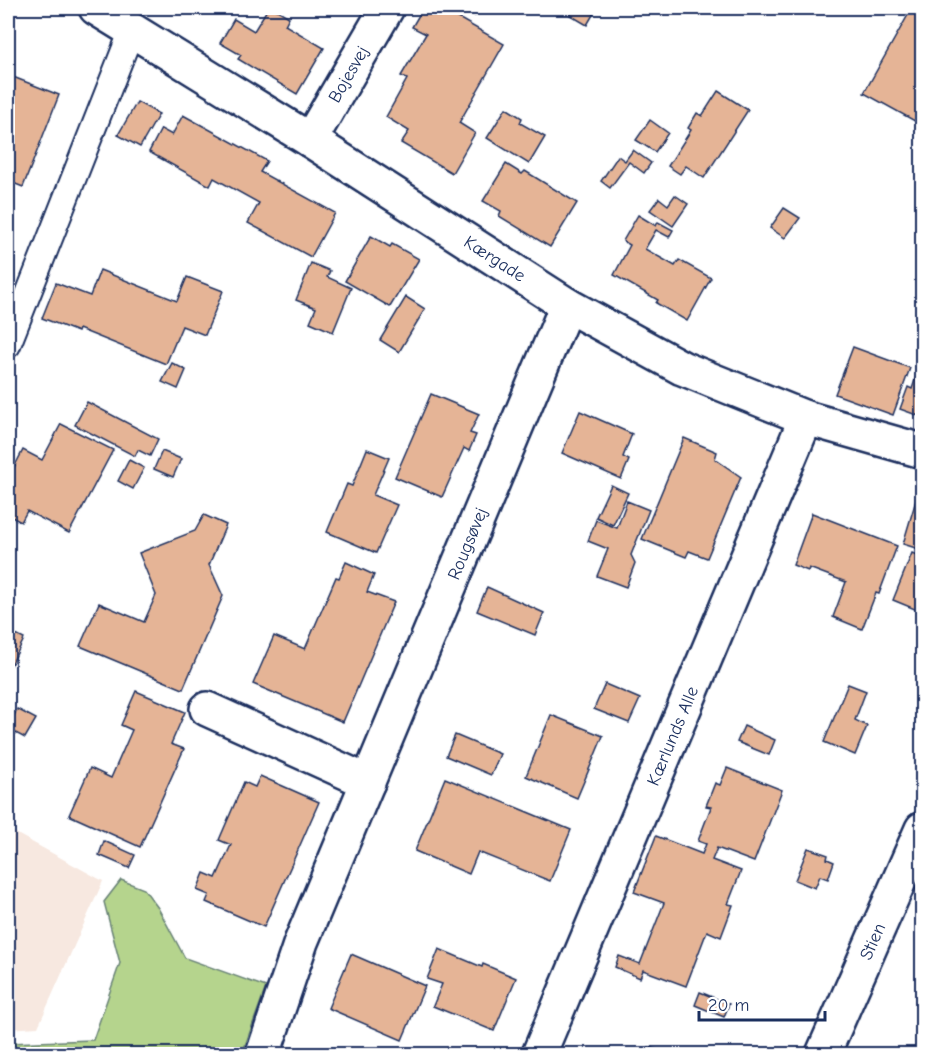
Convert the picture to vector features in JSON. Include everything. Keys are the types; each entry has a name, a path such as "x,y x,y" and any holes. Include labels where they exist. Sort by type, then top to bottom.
{"street":[{"name":"Kærgade","path":"96,8 310,140 567,305 682,368 806,418 922,451"},
{"name":"Bojesvej","path":"310,140 387,8"},
{"name":"Rougsøvej","path":"263,1054 301,942 567,305"},
{"name":"Kærlunds Alle","path":"539,1054 806,418"},
{"path":"207,709 368,782"},
{"name":"Stien","path":"823,1054 922,829"}],"lane":[{"path":"8,345 132,30"}],"shaded area":[{"path":"8,829 103,881 38,1027 8,1029"}],"green space":[{"path":"121,880 144,889 158,908 185,958 266,987 242,1054 8,1054 8,1043 93,1040 120,963 104,902"}],"building":[{"path":"268,8 274,8 289,17 285,25 324,48 297,94 238,59 241,55 220,43 234,19 254,31"},
{"path":"423,8 441,8 504,44 459,123 475,133 452,173 401,143 409,131 386,117 407,79 401,76 426,34 412,27"},
{"path":"461,8 480,8 475,16"},
{"path":"575,8 597,8 587,25 570,15"},
{"path":"912,8 922,8 922,125 864,93"},
{"path":"8,75 59,95 23,187 8,181"},
{"path":"718,91 748,110 704,178 686,166 680,174 668,166 691,130 688,128 697,113 702,116"},
{"path":"137,102 159,114 140,147 118,135"},
{"path":"506,108 522,118 520,123 545,137 529,164 487,138"},
{"path":"183,115 267,161 260,172 335,213 311,257 248,223 259,203 214,178 210,186 149,152 161,129 172,135"},
{"path":"650,120 668,133 655,152 636,140"},
{"path":"633,150 651,163 644,173 629,162 610,188 601,181 618,156 625,161"},
{"path":"506,164 522,174 525,171 577,203 550,247 499,216 501,211 483,201"},
{"path":"675,195 688,204 673,226 650,210 659,198 668,205"},
{"path":"784,208 800,218 785,238 770,228"},
{"path":"638,215 656,226 658,222 673,230 669,237 656,230 645,249 675,266 679,260 711,278 687,321 656,303 658,300 614,275 630,245 623,241"},
{"path":"371,236 390,247 392,244 419,259 390,307 345,281"},
{"path":"311,263 330,271 327,277 351,288 333,332 310,322 316,308 296,300"},
{"path":"100,270 177,301 187,277 223,291 205,335 182,326 166,364 79,329 78,332 42,318 56,283 90,296"},
{"path":"406,297 425,309 399,352 380,340"},
{"path":"853,347 910,368 893,415 835,394"},
{"path":"172,363 186,370 178,389 162,382"},
{"path":"917,374 922,376 922,417 900,409 908,387 912,389"},
{"path":"431,394 479,414 470,433 476,435 469,451 464,448 442,497 395,477"},
{"path":"87,402 158,439 150,456 138,450 135,456 75,425"},
{"path":"580,411 632,434 623,457 629,460 621,479 562,453"},
{"path":"61,424 113,450 69,533 27,511 21,522 8,515 8,479 23,450 42,460"},
{"path":"684,438 717,452 715,459 741,477 707,558 689,551 686,557 642,539"},
{"path":"367,449 389,458 373,495 397,505 376,553 327,532 347,484 352,486"},
{"path":"162,451 181,459 173,477 154,469"},
{"path":"129,460 144,468 133,489 118,481"},
{"path":"611,485 628,493 613,525 596,517"},
{"path":"919,490 922,491 922,550 903,544"},
{"path":"627,501 649,510 631,555 635,563 626,587 597,576 608,549 588,541 596,520 617,528"},
{"path":"812,513 897,546 879,594 876,593 862,629 833,617 846,582 809,568 808,571 793,565"},
{"path":"204,515 226,525 209,565 223,596 183,689 80,646 99,603 144,622 156,595 139,553 195,531"},
{"path":"912,553 922,557 922,612 893,600"},
{"path":"346,562 374,575 367,592 394,602 343,722 253,684 274,636 305,649 336,577 339,578"},
{"path":"487,587 544,613 535,635 477,611"},
{"path":"8,631 24,639 8,671"},
{"path":"605,684 640,699 629,723 594,709"},
{"path":"848,684 866,691 855,720 867,726 855,755 824,742"},
{"path":"136,691 185,712 171,744 184,749 140,847 69,815 90,768 111,778 132,730 121,725"},
{"path":"17,709 36,719 25,738 8,729"},
{"path":"551,715 603,736 577,798 526,776"},
{"path":"744,726 775,740 769,755 737,742"},
{"path":"455,735 500,754 491,775 446,756"},
{"path":"727,768 782,790 754,862 717,848 712,860 741,871 728,904 733,905 721,937 707,931 686,986 643,970 640,978 615,967 619,956 640,964 664,903 634,892 656,836 702,854 706,844 698,841 711,807 706,806 715,783 720,785"},
{"path":"260,776 319,802 264,927 206,902 209,895 197,890 204,873 216,878 231,845 219,840 244,782 255,787"},
{"path":"445,778 571,830 550,881 478,852 469,874 415,851"},
{"path":"104,841 135,855 129,868 99,855"},
{"path":"808,848 828,855 827,859 834,862 828,879 820,876 815,888 795,880"},
{"path":"439,949 516,978 494,1031 433,1006 442,984 427,979"},
{"path":"351,954 425,986 402,1040 328,1008"},
{"path":"700,992 729,1004 724,1017 695,1005"},
{"path":"649,1047 671,1054 647,1054"}]}
